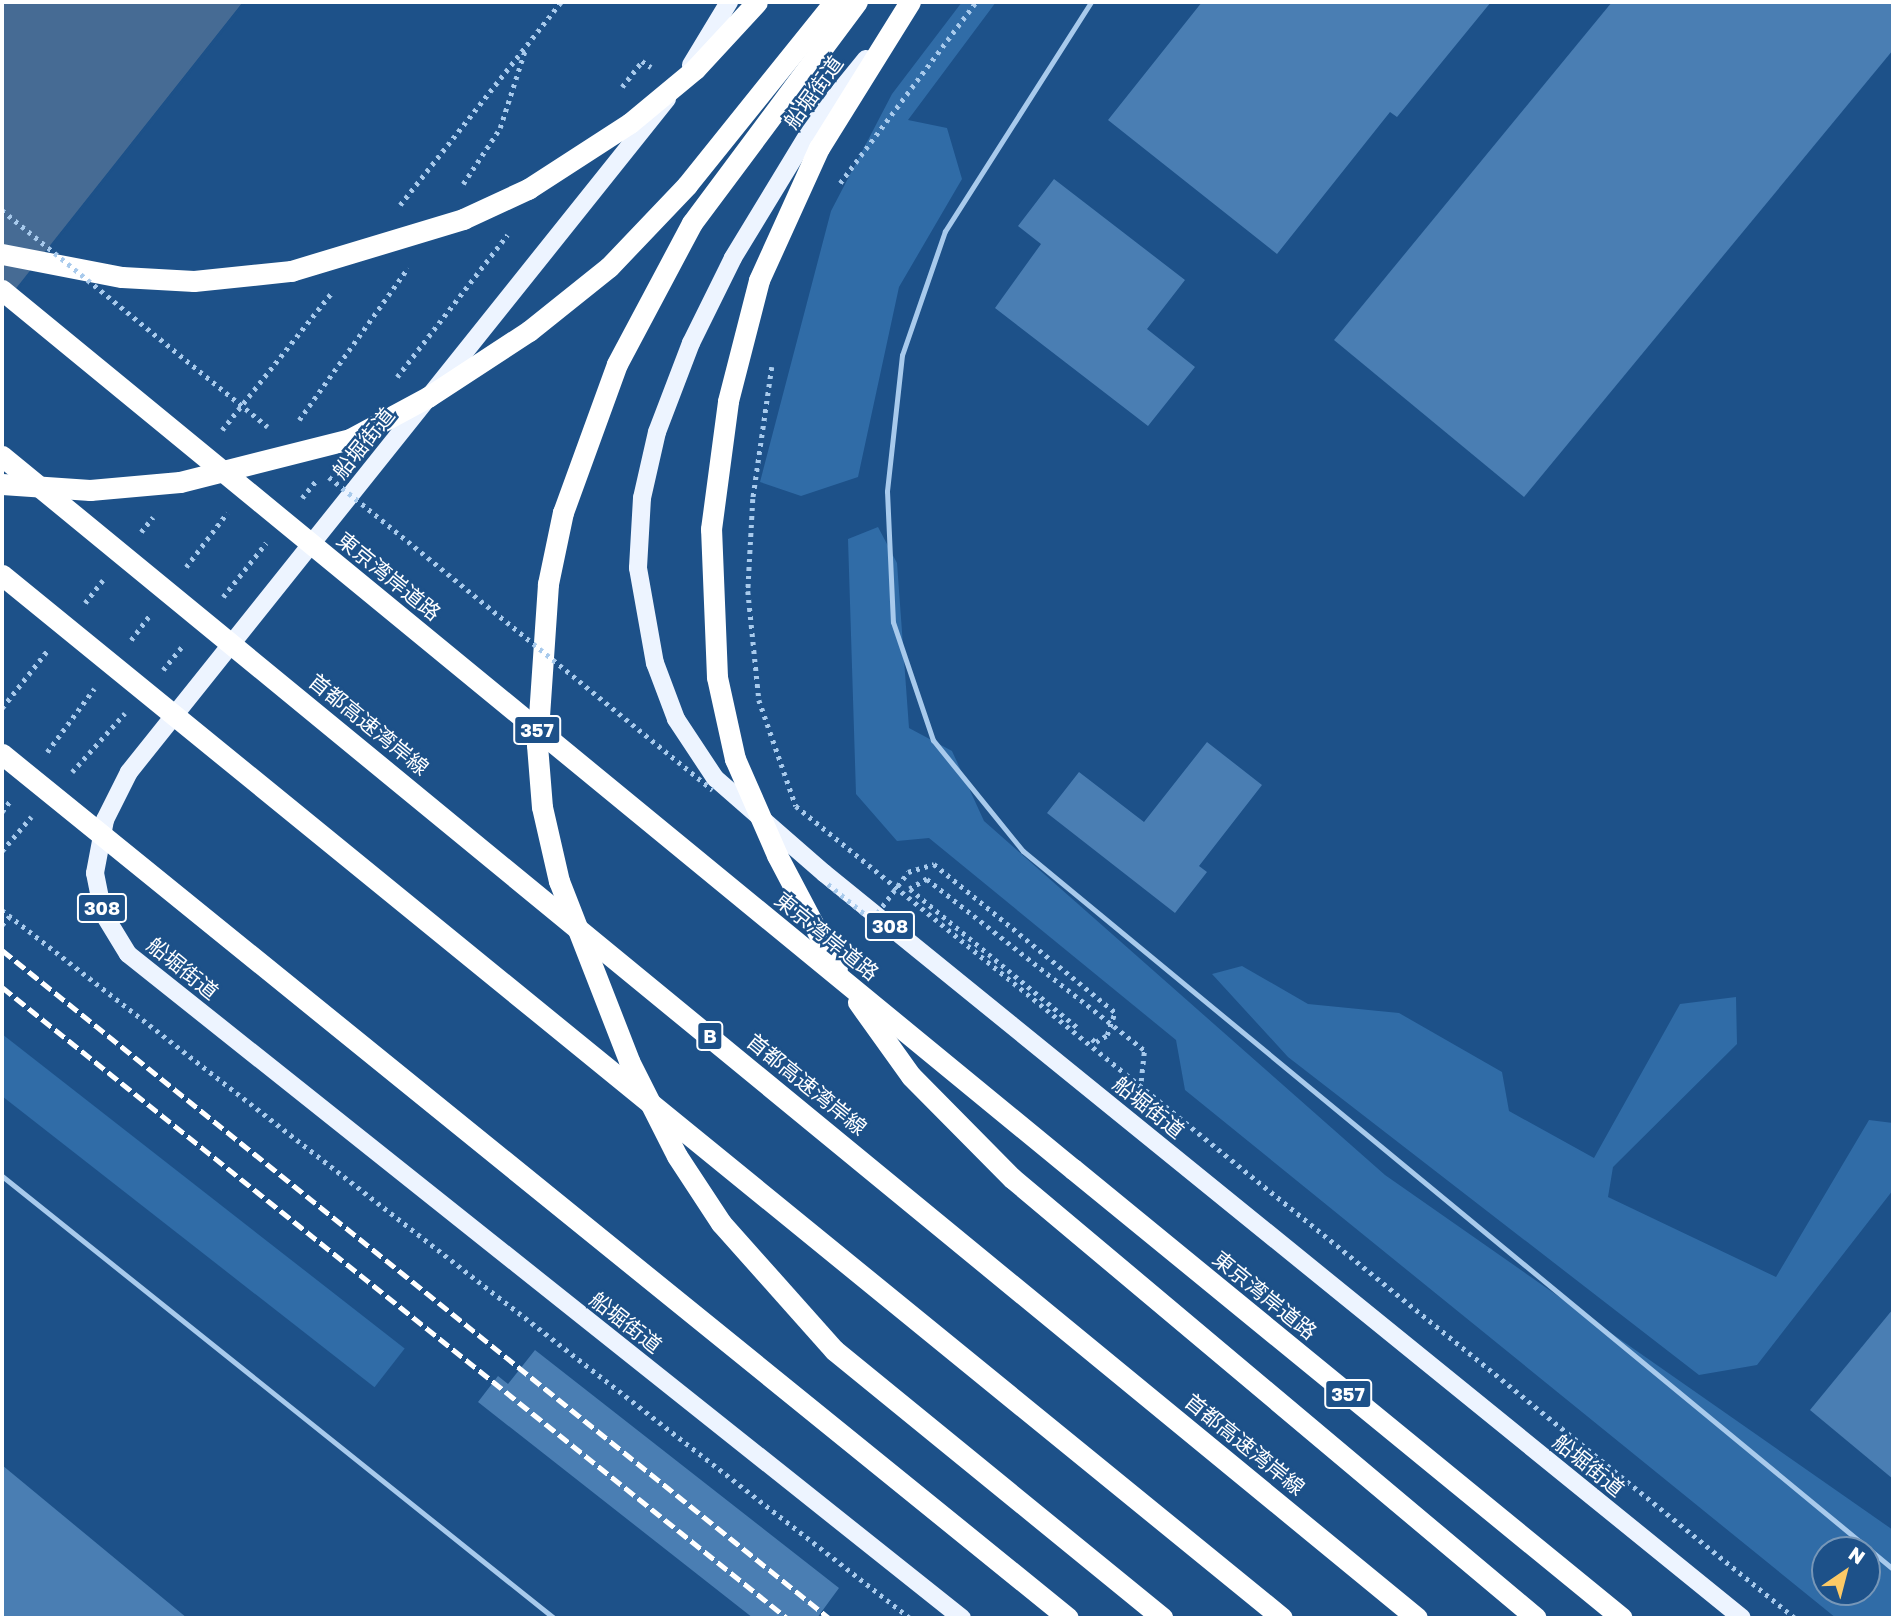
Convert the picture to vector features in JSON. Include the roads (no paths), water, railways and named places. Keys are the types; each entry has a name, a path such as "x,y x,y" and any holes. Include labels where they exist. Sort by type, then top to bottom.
{"highway":[{"path":"2,254 122,277 194,281 291,271 388,245 463,219 580,158 695,69 757,2"},
{"path":"2,484 90,490 180,482 350,439 428,397 529,331 609,267 687,185 834,2"},
{"path":"857,2 692,223 646,303 586,438 548,584 537,745 542,807 559,881 593,979 677,1156 721,1223 834,1350 1163,1618"},
{"path":"911,2 819,148 782,221 738,357 717,467 711,580 717,677 735,759 820,941 911,1076 1012,1178 1536,1618"},
{"name":"東京湾岸道路","path":"2,290 1622,1618"},
{"name":"首都高速湾岸線","path":"2,456 1418,1618"},
{"path":"2,575 1282,1618"},
{"path":"2,754 1068,1618"}],"main road":[{"name":"船堀街道","path":"729,2 677,87 129,772 105,820 95,873 103,913 128,954 962,1618"},
{"name":"船堀街道","path":"911,2 818,118 733,258 691,343 657,432 642,498 638,568 655,663 676,719 715,778 824,873 1742,1618"}],"lane":[{"path":"1091,2 945,231 902,355 887,491 894,622 933,740 1023,851 1893,1569"},
{"path":"2,1176 554,1618"}],"railway":[{"path":"2,950 829,1618"},
{"path":"2,987 787,1618"}]}
